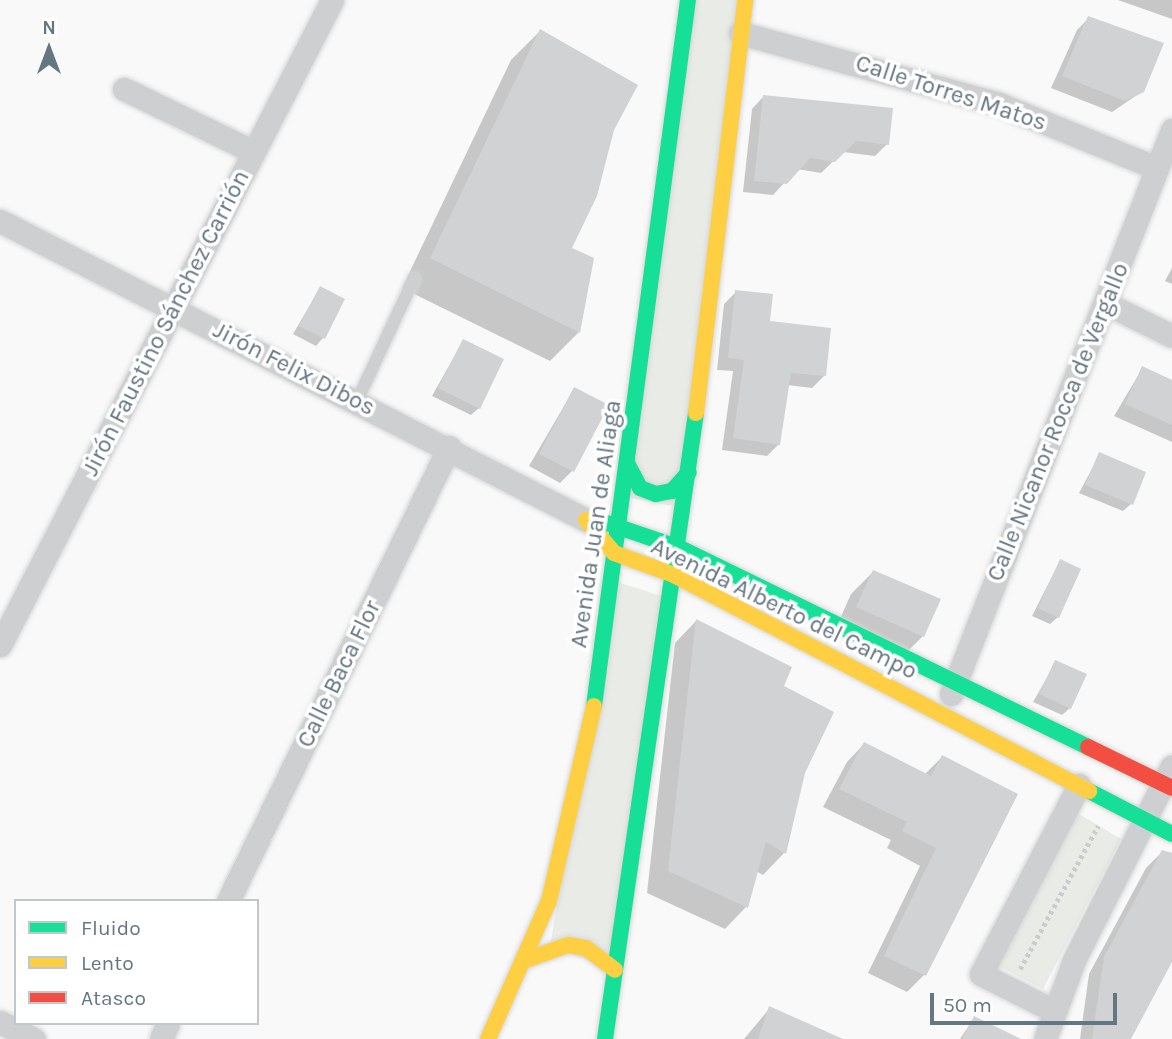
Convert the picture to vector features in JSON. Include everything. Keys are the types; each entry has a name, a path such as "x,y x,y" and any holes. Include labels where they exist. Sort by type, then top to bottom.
{"main road":[{"name":"Avenida Juan de Aliaga","path":"488,1039 526,960 549,901 590,739 688,0"},
{"path":"605,1039 680,548 745,0"},
{"path":"628,465 634,482 656,494 680,486 689,472"},
{"name":"Avenida Alberto del Campo","path":"586,520 680,548 1169,779"},
{"name":"Avenida Alberto del Campo","path":"586,520 614,553 674,575 1172,834"},
{"path":"549,901 566,918"},
{"path":"602,927 623,917"},
{"path":"526,960 568,945 586,948 615,970"}],"street":[{"name":"Jirón Faustino Sánchez Carrión","path":"0,645 332,0"},
{"name":"Calle Torres Matos","path":"740,33 999,104 1157,168"},
{"path":"124,89 254,152"},
{"name":"Calle Nicanor Rocca de Vergallo","path":"943,715 1107,304 1172,130"},
{"name":"Jirón Felix Dibos","path":"0,221 449,447 586,520"},
{"path":"1107,304 1172,336"},
{"name":"Calle Baca Flor","path":"229,899 449,447"},
{"path":"1045,1039 1054,1010 1169,779"},
{"path":"1054,1010 981,974 1079,785"},
{"path":"0,1022 34,1039"}],"lane":[{"path":"357,401 414,279"}],"path":[{"path":"1010,988 1111,802"}],"shaded area":[{"path":"696,0 737,0 678,507 627,497"},
{"path":"611,580 671,599 615,970 550,947"},
{"path":"1074,811 1121,839 1043,989 994,964"}],"building":[{"path":"1088,16 1164,43 1144,92 1125,101 1062,76"},
{"path":"540,29 638,85 614,130 597,196 572,248 594,258 580,333 430,258"},
{"path":"763,95 893,108 889,145 856,141 835,162 810,158 787,184 754,181"},
{"path":"320,286 345,299 325,339 299,326"},
{"path":"735,290 773,294 770,321 831,328 826,376 791,373 780,445 733,438 744,360 728,358"},
{"path":"463,339 504,359 480,409 438,388"},
{"path":"1142,366 1172,380 1172,425 1125,404"},
{"path":"574,387 609,405 574,472 539,454"},
{"path":"1099,452 1146,472 1133,505 1085,485"},
{"path":"1060,559 1081,569 1059,618 1038,608"},
{"path":"873,570 941,599 924,637 856,607"},
{"path":"696,619 792,667 784,686 834,712 805,773 786,854 766,842 748,908 668,871"},
{"path":"1055,660 1087,674 1071,709 1039,694"},
{"path":"864,742 931,776 942,755 1018,794 926,976 884,956 936,848 902,831 907,822 839,789"},
{"path":"1162,850 1172,853 1172,962 1131,1039 1092,1039 1104,957"},
{"path":"769,1006 843,1039 758,1039"},
{"path":"974,1016 1021,1039 962,1039"}],"traffic: fast":[{"path":"594,706 688,0"},
{"path":"605,1039 696,413"},
{"path":"628,465 640,488 656,494 672,491 689,472"},
{"path":"601,521 680,548 1088,747"},
{"path":"1089,791 1172,834"}],"traffic: slow":[{"path":"696,413 745,0"},
{"path":"586,520 614,553 674,575 1089,791"},
{"path":"488,1039 549,901 594,706"},
{"path":"526,960 568,945 586,948 615,970"}],"traffic: jam":[{"path":"1088,747 1172,788"}]}
